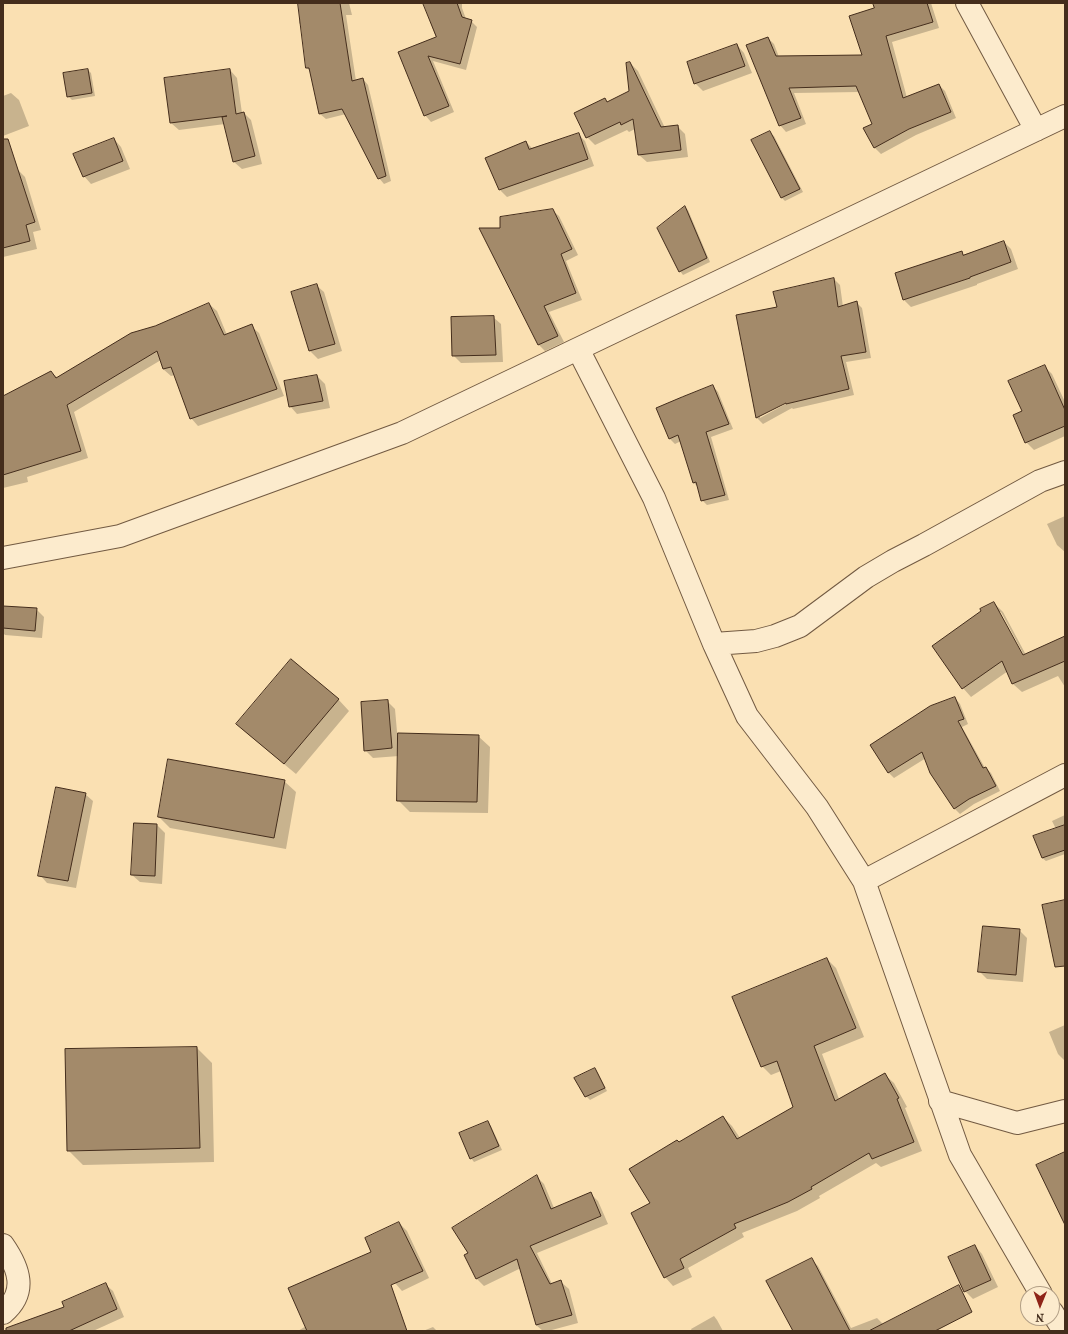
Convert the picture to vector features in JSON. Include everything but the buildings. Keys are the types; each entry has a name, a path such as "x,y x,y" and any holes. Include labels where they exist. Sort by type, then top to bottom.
{"street":[{"path":"967,3 1036,130"},
{"path":"3,558 120,536 402,433 1065,116"},
{"path":"578,349 654,498 714,644 747,716 817,806 864,881 960,1155 1036,1286"},
{"path":"714,644 756,641 775,636 800,626 866,577 893,561 924,546 1040,481 1065,472"},
{"path":"864,881 1065,775"},
{"path":"940,1101 1017,1123 1065,1111"},
{"path":"3,1245 12,1258 18,1273 19,1286 15,1299 3,1313"}]}
